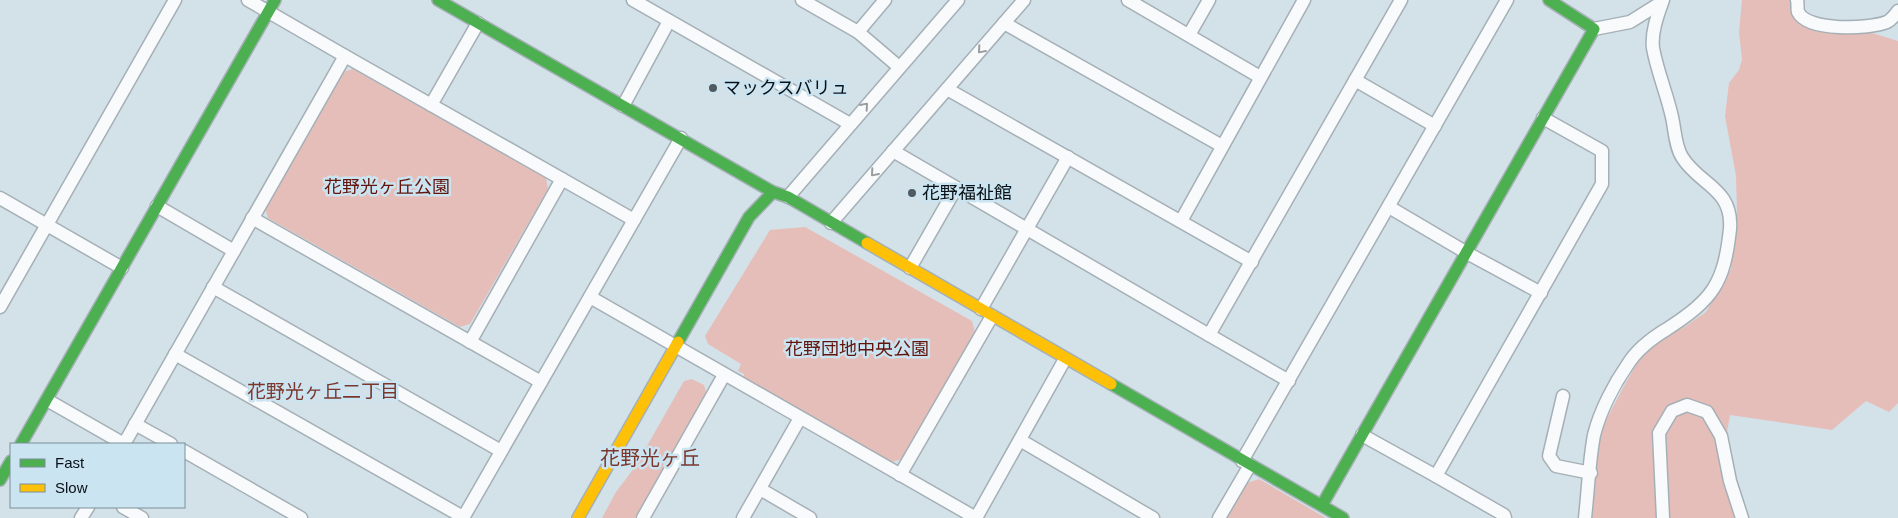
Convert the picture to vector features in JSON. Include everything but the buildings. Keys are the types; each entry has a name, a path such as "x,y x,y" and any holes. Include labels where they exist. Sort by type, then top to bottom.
{"street":[{"path":"0,307 175,0"},
{"path":"248,0 634,220"},
{"path":"22,443 275,0"},
{"path":"438,0 773,192 788,197 1065,359 1343,518"},
{"path":"633,0 850,124"},
{"path":"802,0 858,32 899,67"},
{"path":"858,32 885,0"},
{"path":"788,197 958,0"},
{"path":"831,223 1024,0"},
{"path":"1128,0 1260,77"},
{"path":"1189,35 1209,0"},
{"path":"1181,221 1304,0"},
{"path":"1220,518 1246,463 1289,382 1507,0"},
{"path":"1549,0 1594,29 1630,22 1662,1"},
{"path":"1797,0 1798,11 1805,19 1837,28 1871,25 1888,21 1898,11"},
{"path":"1585,518 1594,435 1628,363 1651,339 1696,310 1711,293 1720,277 1726,257 1730,226 1729,210 1721,194 1692,171 1678,150 1673,119 1653,47 1656,22 1662,1"},
{"path":"1209,335 1354,80 1395,2"},
{"path":"623,106 669,21"},
{"path":"431,105 478,23"},
{"path":"1004,23 1222,146"},
{"path":"1322,505 1594,29"},
{"path":"125,443 345,56"},
{"path":"1354,80 1435,126"},
{"path":"948,89 1252,262"},
{"path":"1436,476 1602,184 1602,151 1543,118"},
{"path":"175,354 463,518 681,138"},
{"path":"893,151 1289,382"},
{"path":"900,475 986,313 1027,229 1068,157"},
{"path":"470,342 562,179"},
{"path":"910,268 956,188"},
{"path":"578,518 749,217 773,192"},
{"path":"0,198 122,268"},
{"path":"157,206 234,251"},
{"path":"1389,207 1467,253 1541,293"},
{"path":"252,218 541,382"},
{"path":"213,287 501,451"},
{"path":"590,297 976,518 1065,359"},
{"path":"643,518 724,374"},
{"path":"1563,396 1549,456 1556,466 1591,473"},
{"path":"46,400 122,443"},
{"path":"1663,518 1659,432 1672,411 1687,405 1707,412 1721,436 1730,482 1742,518"},
{"path":"743,518 800,418"},
{"path":"135,424 169,443"},
{"path":"1362,435 1504,515 1505,518"},
{"path":"1020,440 1154,518"},
{"path":"185,452 301,518"},
{"path":"0,480 10,463"},
{"path":"760,489 810,518"},
{"path":"125,508 142,518"}],"green space":[{"path":"1742,0 1790,0 1798,21 1806,26 1872,33 1898,41 1898,403 1889,412 1866,401 1832,430 1730,415 1722,461 1741,518 1591,518 1598,449 1604,424 1625,384 1644,352 1656,342 1686,326 1706,312 1731,269 1737,212 1736,176 1725,116 1729,83 1739,70 1742,59 1739,32"},
{"name":"花野光ヶ丘公園","path":"353,69 546,178 548,189 470,324 460,327 268,218 265,208 342,72"},
{"name":"花野団地中央公園","path":"805,227 972,321 975,332 903,459 891,462 744,378 744,374 738,371 741,364 708,344 705,336 770,230"},
{"path":"692,379 704,385 706,392 635,518 602,518 616,492 635,467 684,381"},
{"path":"1259,479 1326,518 1227,518 1247,483"}],"traffic: fast":[{"path":"22,443 275,0"},
{"path":"438,0 773,192 788,197 867,243"},
{"path":"1322,505 1594,29 1549,0"},
{"path":"678,342 749,217 773,192"},
{"path":"1111,384 1343,518"},
{"path":"0,480 10,463"}],"traffic: slow":[{"path":"867,243 1111,384"},
{"path":"578,518 678,342"}],"place":[{"name":"マックスバリュ","path":"713,88"},
{"name":"花野福祉館","path":"912,193"}],"district":[{"name":"花野光ヶ丘二丁目","path":"323,391"},
{"name":"花野光ヶ丘","path":"650,458"}]}
